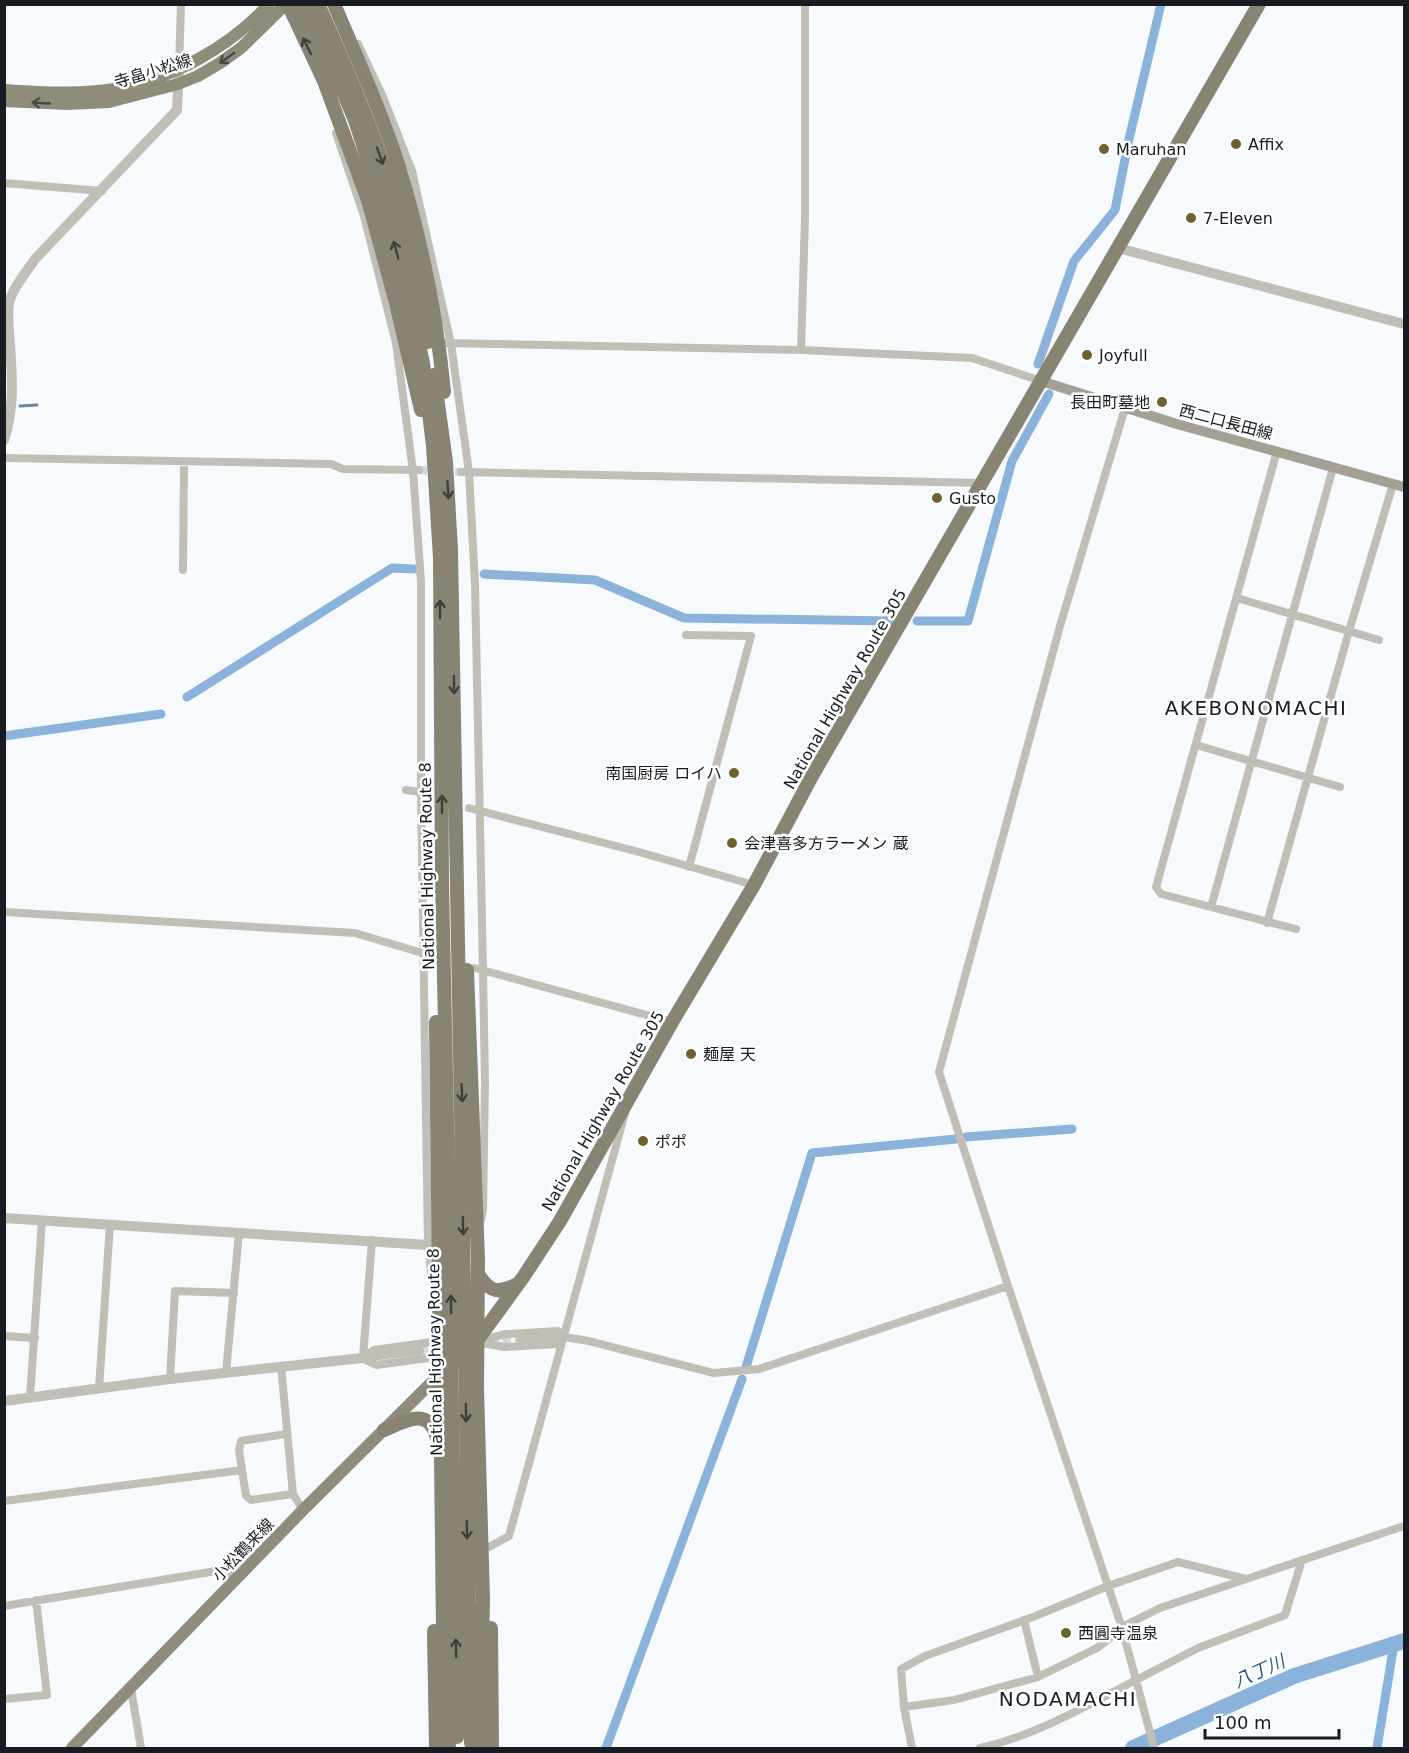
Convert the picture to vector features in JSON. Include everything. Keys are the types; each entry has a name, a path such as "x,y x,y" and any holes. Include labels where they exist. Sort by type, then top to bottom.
{"highway":[{"path":"287,4 324,81 368,200 395,299 434,474"},
{"name":"National Highway Route 8","path":"303,4 338,64 382,161 409,251 431,359 446,462 451,550 457,866 455,1167 460,1471 471,1749"},
{"name":"National Highway Route 8","path":"318,4 386,212 423,363 440,558 442,883 455,1167"},
{"name":"National Highway Route 305","path":"439,1375 477,1342 560,1221 628,1104 672,1022 754,885 812,776 1259,4"},
{"path":"336,9 399,167 433,304 450,444 446,462"},
{"path":"457,866 469,988 478,1274 477,1389 483,1599 480,1749"},
{"path":"442,883 435,897 438,1310 443,1631 449,1749"},
{"path":"478,1274 485,1285 493,1290 503,1290 518,1284"},
{"path":"477,1389 486,1415 492,1749"},
{"path":"384,1430 419,1418 427,1420 435,1430 440,1454 433,1479 432,1493 437,1670 436,1749"},
{"name":"National Highway Route 8","path":"457,1749 460,1471"}],"main road":[{"name":"寺畠小松線","path":"4,90 81,92 116,89 148,80 195,61 239,34 269,4"},
{"name":"寺畠小松線","path":"4,101 67,104 109,102 178,84 220,63 241,48 287,4"},
{"name":"西二口長田線","path":"1041,381 1125,408 1399,486"},
{"name":"小松鶴来線","path":"72,1749 303,1510 439,1375"}],"street":[{"path":"4,440 9,427 7,302 35,260 177,110 181,4"},
{"path":"801,350 805,218 805,4"},
{"path":"336,9 357,42 379,88 412,171 447,344 465,472 475,584 479,969 485,1081 483,1209 477,1237"},
{"path":"324,81 324,99 364,216 397,343 416,470 421,581 427,954 428,1245 438,1310"},
{"path":"4,183 102,191"},
{"path":"1118,248 1404,324"},
{"path":"447,344 501,343 801,350 972,358 1041,381"},
{"path":"1125,408 1060,626 939,1072 1122,1628 1154,1749"},
{"path":"1277,452 1156,887 1161,894 1296,930"},
{"path":"4,458 331,464 343,469 416,470"},
{"path":"183,570 184,462"},
{"path":"1211,908 1333,468"},
{"path":"465,472 982,483"},
{"path":"1267,923 1349,631 1399,486"},
{"path":"1237,598 1379,640"},
{"path":"686,635 751,636 689,867"},
{"path":"1196,745 1340,787"},
{"path":"406,790 424,792"},
{"path":"468,808 754,885"},
{"path":"4,912 355,933 427,954"},
{"path":"479,969 672,1022"},
{"path":"489,1547 509,1536 628,1104"},
{"path":"4,1218 428,1245"},
{"path":"30,1398 42,1220"},
{"path":"99,1389 110,1224"},
{"path":"226,1373 239,1232"},
{"path":"363,1358 372,1240"},
{"path":"520,1340 564,1337 589,1341 714,1372 759,1369 1008,1286"},
{"path":"170,1379 176,1291 234,1293"},
{"path":"363,1358 376,1365 439,1358 477,1342 507,1334 558,1331 564,1337"},
{"path":"4,1336 34,1338"},
{"path":"363,1358 374,1350 439,1341 477,1342 505,1347 557,1344 564,1337"},
{"path":"4,1401 170,1379 420,1351"},
{"path":"281,1366 293,1494 303,1510"},
{"path":"286,1434 241,1441 239,1450 246,1496 251,1500 293,1494"},
{"path":"4,1502 242,1470"},
{"path":"904,1707 954,1700 1038,1677 1097,1648 1122,1628 1160,1608 1404,1526"},
{"path":"980,1749 1007,1742 1057,1722 1198,1648 1285,1616 1302,1560"},
{"path":"912,1749 904,1707 901,1669 925,1656 1108,1586 1178,1562 1247,1579"},
{"path":"4,1606 216,1571 242,1575"},
{"path":"4,1699 47,1695 36,1600"},
{"path":"1024,1620 1038,1677"},
{"path":"131,1689 141,1749"}],"waterway":[{"path":"1038,364 1074,261 1115,210 1129,139 1161,4"},
{"path":"917,621 968,621 1012,461 1049,394"},
{"path":"20,406 37,405"},
{"path":"187,697 392,568 414,569"},
{"path":"484,574 595,580 684,618 894,621"},
{"path":"4,736 161,714"},
{"path":"966,1137 1072,1129"},
{"path":"746,1367 812,1153 956,1139"},
{"path":"606,1748 742,1379"},
{"name":"八丁川","path":"1133,1748 1294,1676 1404,1641"},
{"path":"1377,1748 1394,1644"}],"tunnel":[{"path":"419,470 461,472"},
{"path":"491,1343 520,1340"},
{"path":"420,1351 443,1349"}],"place":[{"name":"Affix","path":"1236,144"},
{"name":"Maruhan","path":"1104,149"},
{"name":"7-Eleven","path":"1191,218"},
{"name":"Joyfull","path":"1087,355"},
{"name":"長田町墓地","path":"1162,402"},
{"name":"Gusto","path":"937,498"},
{"name":"南国厨房 ロイハ","path":"734,773"},
{"name":"会津喜多方ラーメン 蔵","path":"732,843"},
{"name":"麺屋 天","path":"691,1054"},
{"name":"ポポ","path":"643,1141"},
{"name":"西圓寺温泉","path":"1066,1633"}],"district":[{"name":"AKEBONOMACHI","path":"1256,708"},
{"name":"NODAMACHI","path":"1068,1699"}]}
